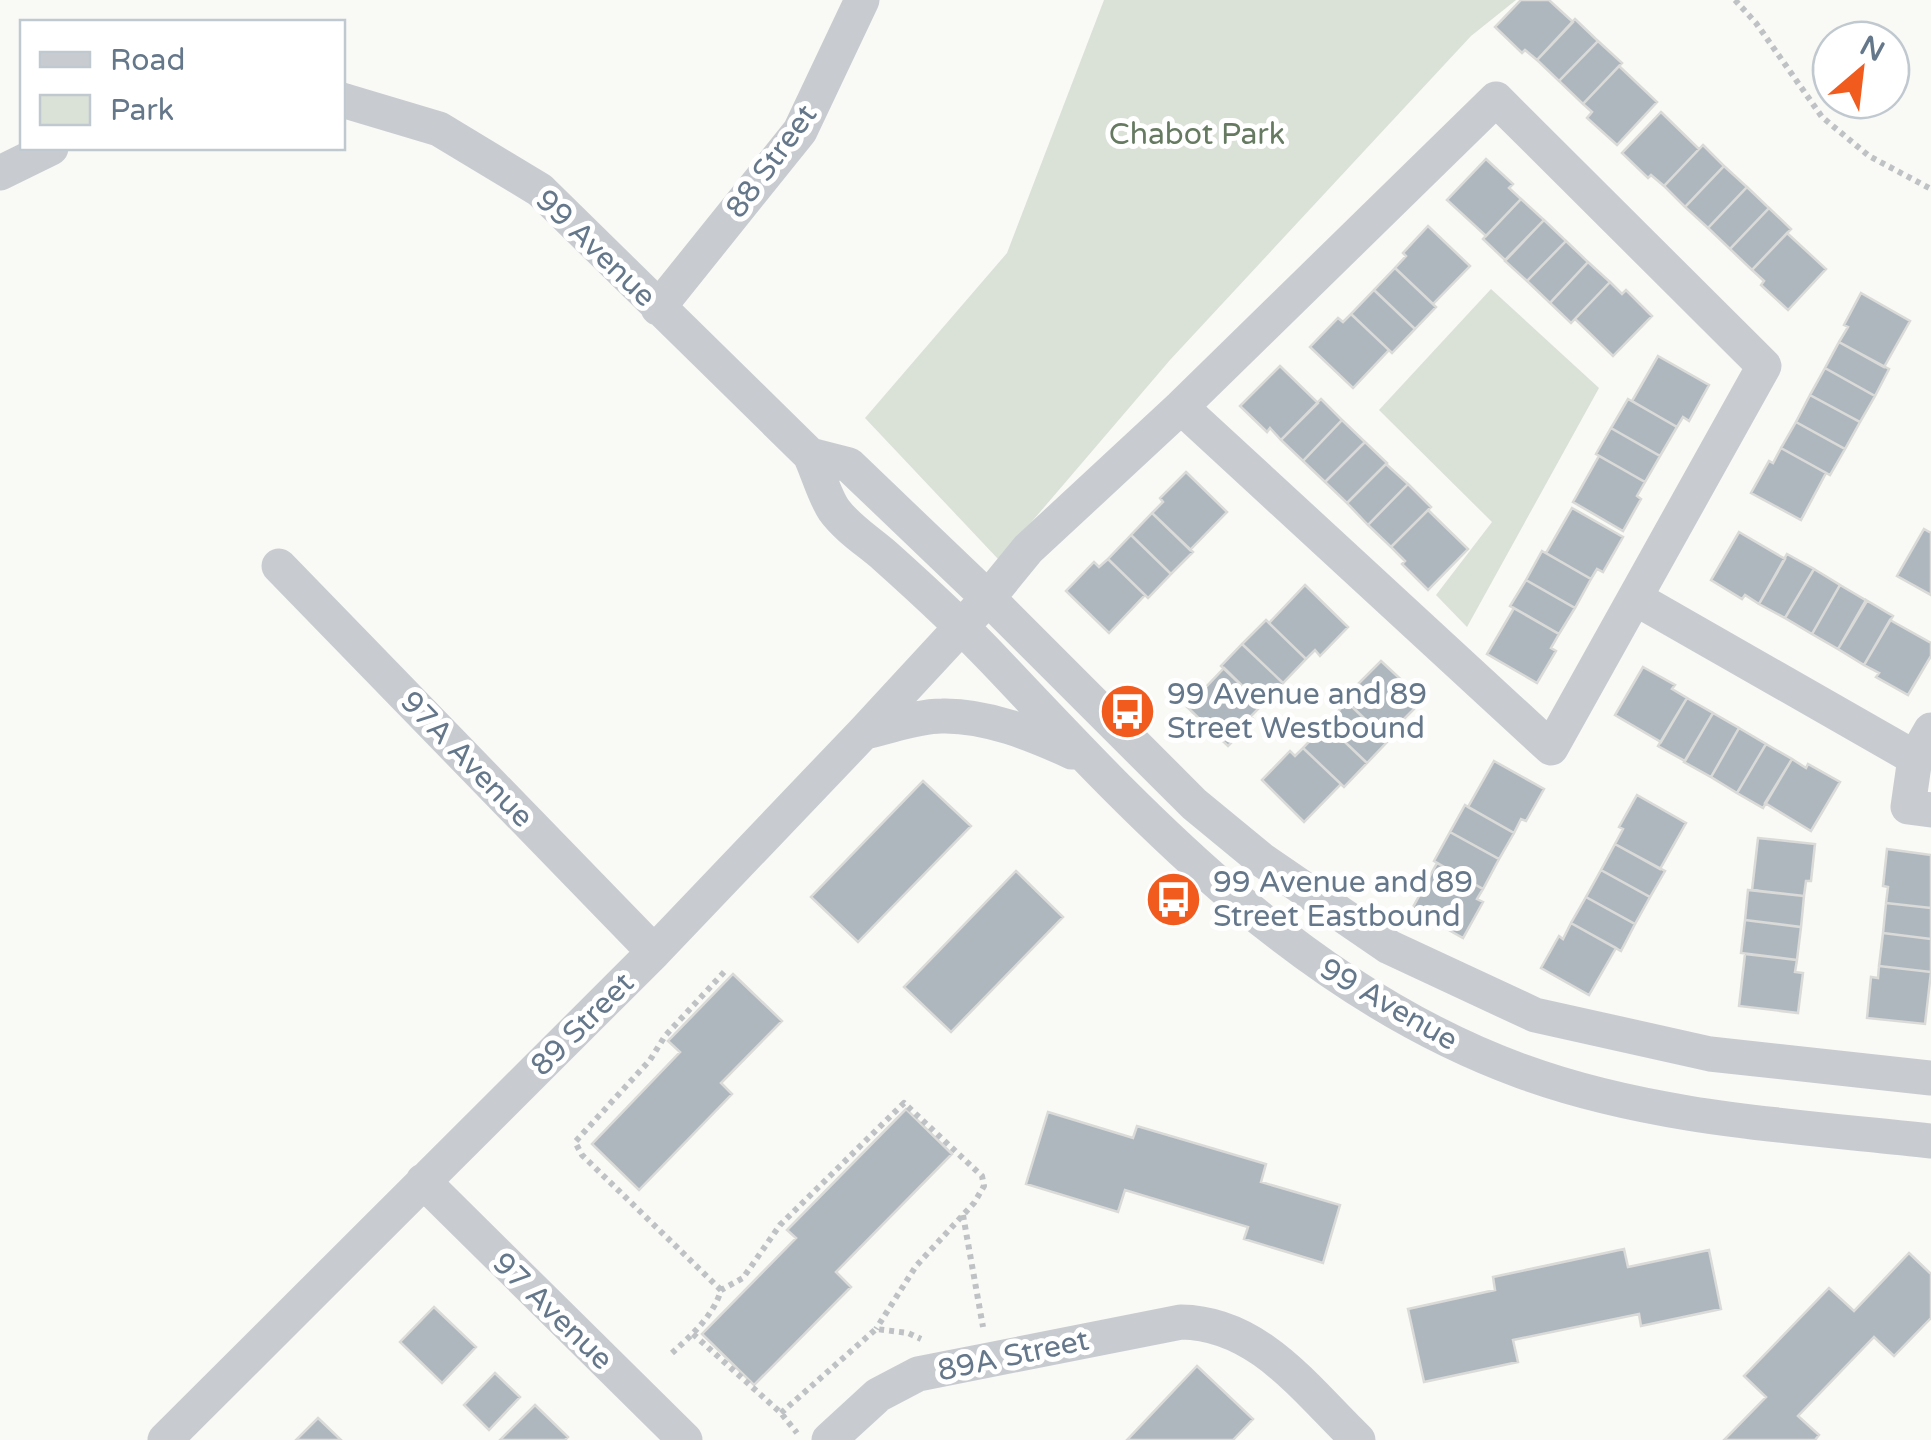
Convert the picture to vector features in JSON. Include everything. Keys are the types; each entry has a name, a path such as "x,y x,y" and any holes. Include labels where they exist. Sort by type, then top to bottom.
{"street":[{"name":"88 Street","path":"658,308 800,131 862,0"},
{"name":"89 Street","path":"165,1440 654,952 864,732 1028,550 1496,100 1764,366 1635,598"},
{"name":"99 Avenue","path":"345,101 439,129 540,190 810,455 834,510 962,626 1087,758 1220,889 1356,991 1456,1044 1523,1072 1618,1099 1700,1116 1931,1141"},
{"path":"0,173 47,150"},
{"path":"1181,406 1551,748 1635,598 1923,744 1908,807 1931,810"},
{"name":"99 Avenue","path":"810,455 849,465 1194,804 1262,860 1389,947 1535,1015 1710,1054 1931,1078"},
{"name":"97A Avenue","path":"279,566 654,952"},
{"path":"864,732 938,716 962,717 1039,737 1087,758"},
{"name":"97 Avenue","path":"423,1181 685,1440"},
{"name":"89A Street","path":"813,1437 918,1374 1181,1322 1218,1325 1260,1346 1358,1440"}],"path":[{"path":"1735,0 1822,116 1869,156 1931,189"},
{"path":"721,1290 582,1155 575,1142 726,970"},
{"path":"672,1353 693,1334 721,1290 743,1278 780,1225 904,1103 982,1176 982,1192 916,1266 876,1328 780,1412"},
{"path":"964,1216 984,1336"},
{"path":"876,1328 914,1335 925,1350"},
{"path":"693,1334 813,1437"}],"green space":[{"name":"Chabot Park","path":"1104,0 1516,0 1471,36 1170,360 999,560 865,418 1007,253"},
{"path":"1491,289 1599,388 1467,627 1436,595 1492,522 1379,410"}],"building":[{"path":"1521,0 1549,0 1573,22 1537,60 1525,50 1522,53 1495,27"},
{"path":"1575,19 1598,41 1559,81 1537,60"},
{"path":"1598,41 1622,63 1583,104 1559,81"},
{"path":"1619,66 1657,102 1617,145 1587,118 1592,112 1583,104"},
{"path":"1661,112 1699,149 1664,186 1651,175 1648,178 1622,153"},
{"path":"1703,145 1724,166 1685,207 1664,186"},
{"path":"1486,159 1513,184 1509,188 1521,199 1486,236 1447,200"},
{"path":"1724,166 1747,187 1708,228 1685,207"},
{"path":"1747,187 1769,208 1730,249 1708,228"},
{"path":"1521,199 1544,220 1505,260 1483,239"},
{"path":"1769,208 1791,229 1752,270 1730,249"},
{"path":"1544,220 1566,241 1527,281 1505,261"},
{"path":"1428,226 1470,266 1433,304 1395,268"},
{"path":"1787,233 1826,269 1788,310 1761,285 1764,281 1752,270"},
{"path":"1566,241 1588,262 1550,303 1527,281"},
{"path":"1588,262 1610,282 1571,323 1550,303"},
{"path":"1395,268 1436,307 1415,329 1374,290"},
{"path":"1610,282 1622,294 1626,290 1652,316 1613,356 1575,319"},
{"path":"1374,290 1415,329 1392,353 1351,314"},
{"path":"1861,293 1910,321 1884,367 1839,342"},
{"path":"1351,314 1389,350 1353,388 1310,347 1338,318 1343,322"},
{"path":"1839,342 1889,369 1875,396 1825,368"},
{"path":"1658,356 1709,385 1689,421 1683,417 1677,427 1632,401"},
{"path":"1280,366 1318,403 1281,440 1240,406"},
{"path":"1825,368 1875,396 1860,422 1810,395"},
{"path":"1810,395 1860,422 1845,449 1796,422"},
{"path":"1321,399 1342,420 1303,461 1281,440"},
{"path":"1628,399 1677,427 1660,456 1611,428"},
{"path":"1342,420 1365,442 1325,482 1303,461"},
{"path":"1796,422 1845,449 1830,475 1781,448"},
{"path":"1611,428 1660,456 1645,482 1596,454"},
{"path":"1365,442 1387,463 1347,503 1325,482"},
{"path":"1781,448 1826,473 1801,520 1751,493"},
{"path":"1599,456 1645,482 1637,496 1641,499 1623,531 1573,502"},
{"path":"1386,464 1408,484 1368,525 1347,503"},
{"path":"1186,472 1227,512 1190,550 1152,513 1163,502 1160,498"},
{"path":"1408,484 1431,507 1391,547 1368,525"},
{"path":"1572,508 1623,537 1603,572 1597,569 1591,579 1546,553"},
{"path":"1428,510 1468,549 1428,590 1391,547"},
{"path":"1152,513 1193,552 1171,574 1131,535"},
{"path":"1924,529 1931,533 1931,595 1897,576"},
{"path":"1739,532 1785,559 1759,604 1745,595 1742,599 1711,580"},
{"path":"1131,535 1171,574 1148,598 1108,559"},
{"path":"1542,551 1591,579 1575,608 1526,580"},
{"path":"1787,554 1814,569 1785,618 1759,604"},
{"path":"1108,559 1145,595 1109,633 1066,591 1094,562 1099,567"},
{"path":"1814,569 1840,585 1812,634 1785,618"},
{"path":"1526,580 1575,608 1559,634 1510,606"},
{"path":"1305,585 1348,627 1320,656 1315,650 1306,659 1269,623"},
{"path":"1840,585 1867,601 1838,649 1812,634"},
{"path":"1866,600 1893,616 1864,665 1838,649"},
{"path":"1514,608 1559,634 1551,648 1556,651 1537,683 1487,654"},
{"path":"1266,620 1306,659 1283,683 1242,644"},
{"path":"1890,620 1931,643 1931,656 1908,695 1876,677 1879,673 1864,665"},
{"path":"1242,644 1283,683 1262,705 1221,666"},
{"path":"1381,661 1423,700 1385,738 1347,702 1359,691 1355,687"},
{"path":"1643,667 1675,685 1672,689 1687,698 1661,742 1615,715"},
{"path":"1224,668 1262,705 1251,716 1254,720 1228,746 1187,707"},
{"path":"1687,698 1713,713 1685,761 1658,746"},
{"path":"1347,702 1388,741 1367,763 1326,724"},
{"path":"1713,713 1739,728 1711,777 1684,762"},
{"path":"1326,724 1367,763 1344,787 1303,748"},
{"path":"1739,728 1766,744 1737,793 1711,777"},
{"path":"1766,744 1792,759 1763,808 1737,793"},
{"path":"1303,748 1341,784 1304,822 1262,780 1290,751 1295,756"},
{"path":"1792,759 1840,782 1811,831 1765,803"},
{"path":"1494,761 1544,789 1526,821 1521,819 1514,833 1468,807"},
{"path":"923,781 971,826 858,942 811,897"},
{"path":"1637,795 1686,823 1660,869 1615,844 1623,829 1619,827"},
{"path":"1465,805 1514,833 1499,859 1450,832"},
{"path":"1450,832 1499,859 1483,889 1434,861"},
{"path":"1758,838 1815,844 1811,881 1806,881 1804,896 1752,890"},
{"path":"1615,844 1665,871 1650,897 1601,870"},
{"path":"1887,849 1931,855 1931,908 1886,903 1888,887 1883,886"},
{"path":"1437,863 1483,889 1477,899 1483,902 1463,938 1412,909"},
{"path":"1601,870 1650,897 1635,924 1586,897"},
{"path":"1016,871 1063,917 951,1032 904,987"},
{"path":"1748,890 1804,896 1801,927 1745,920"},
{"path":"1586,897 1635,924 1621,951 1571,923"},
{"path":"1886,903 1931,908 1931,939 1883,933"},
{"path":"1745,920 1801,927 1797,960 1741,953"},
{"path":"1571,923 1616,948 1589,995 1541,968"},
{"path":"1883,933 1931,939 1931,972 1879,966"},
{"path":"1745,954 1797,960 1795,972 1803,973 1798,1013 1739,1006"},
{"path":"1879,966 1931,972 1925,1024 1867,1018 1871,977 1878,978"},
{"path":"733,974 782,1021 721,1083 732,1094 639,1190 592,1144 680,1052 668,1041"},
{"path":"906,1109 952,1154 836,1272 851,1287 754,1385 702,1334 796,1238 787,1230"},
{"path":"1048,1112 1133,1138 1137,1126 1266,1164 1261,1182 1340,1205 1323,1263 1244,1239 1248,1227 1125,1190 1118,1212 1026,1184"},
{"path":"1624,1249 1628,1267 1709,1250 1721,1309 1641,1326 1639,1314 1513,1340 1518,1362 1424,1382 1408,1309 1495,1290 1493,1277"},
{"path":"1909,1253 1931,1274 1931,1318 1894,1356 1874,1337 1798,1416 1819,1435 1815,1440 1724,1440 1766,1397 1744,1376 1829,1288 1854,1311"},
{"path":"434,1307 476,1347 442,1383 400,1342"},
{"path":"1197,1366 1253,1419 1233,1440 1127,1440"},
{"path":"495,1373 520,1397 489,1430 464,1405"},
{"path":"535,1405 568,1437 500,1440"},
{"path":"318,1418 341,1440 296,1440"}],"place":[{"name":"99 Avenue and 89 Street Westbound","path":"1128,711"},
{"name":"99 Avenue and 89 Street Eastbound","path":"1174,899"}]}
